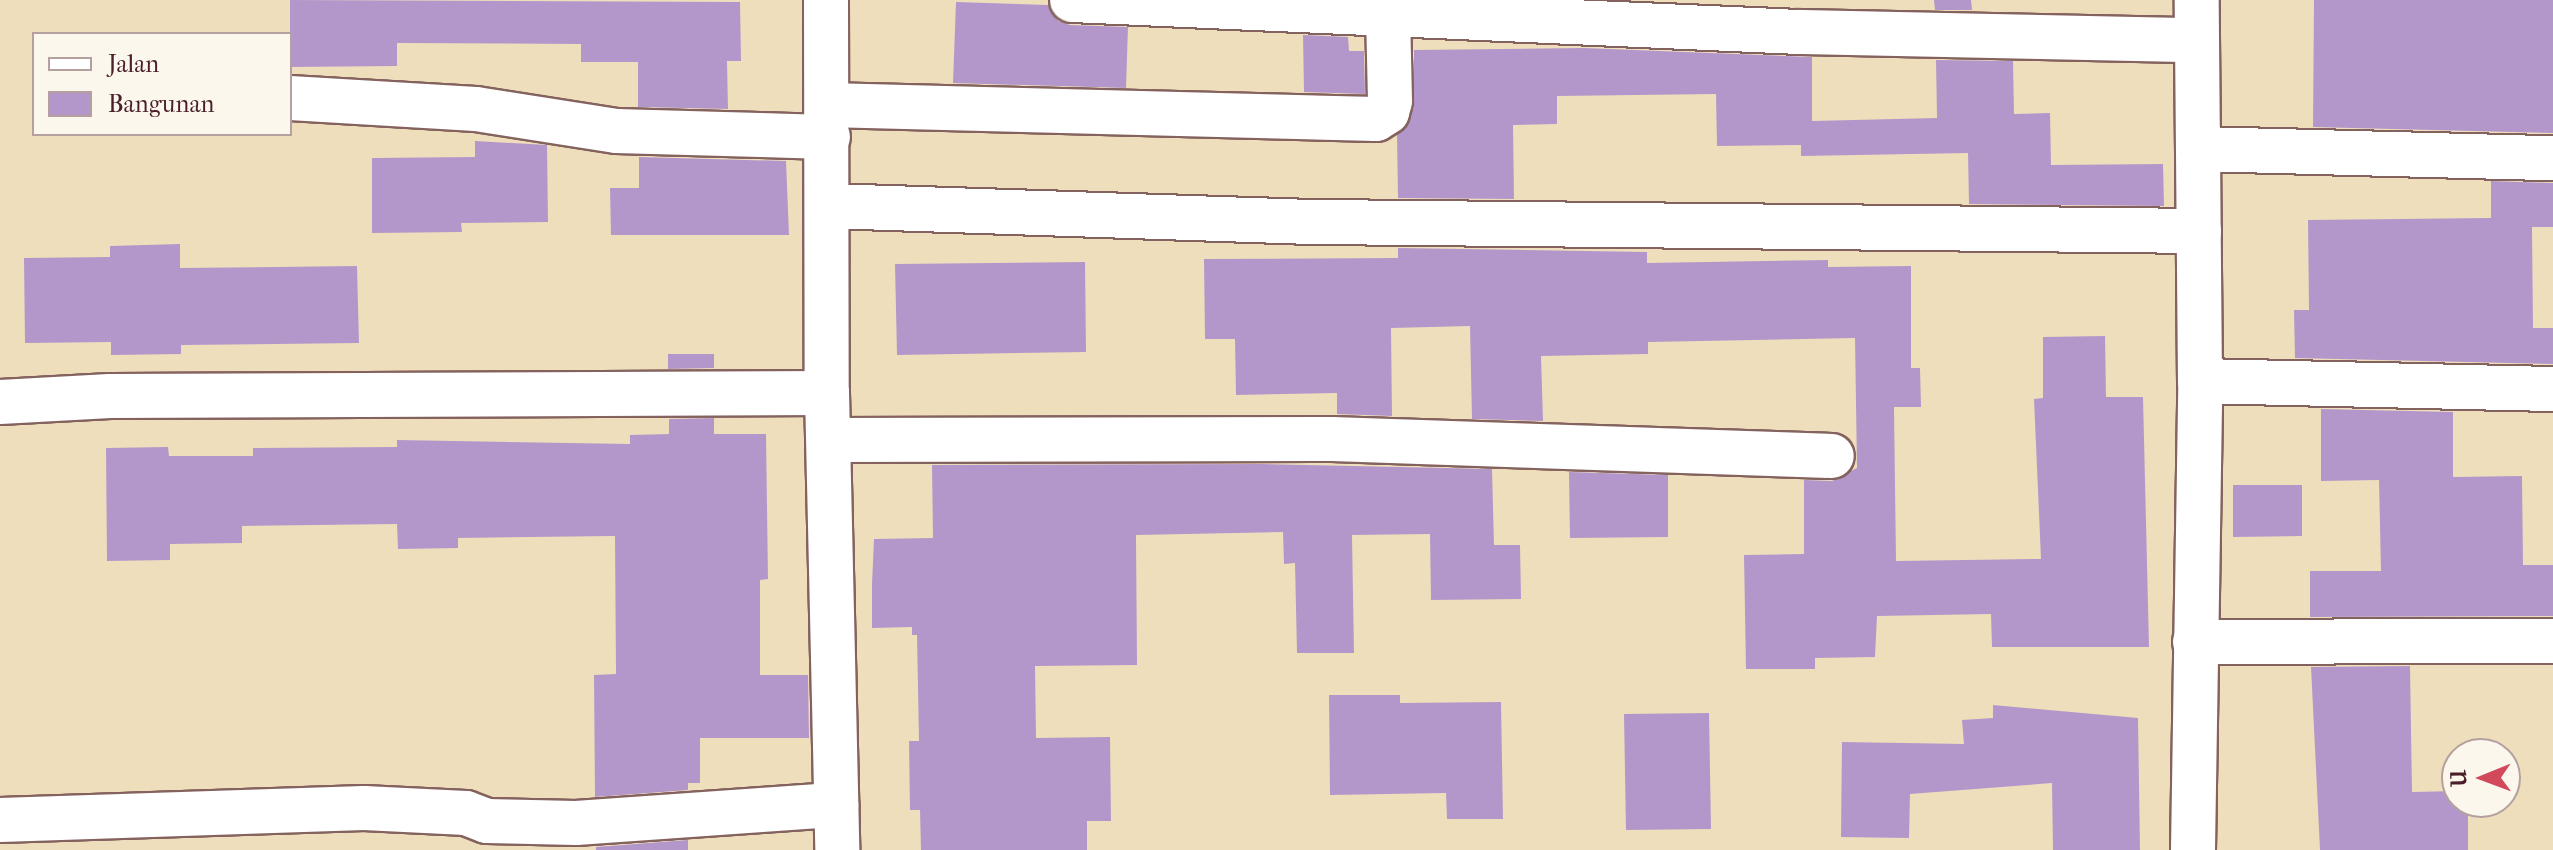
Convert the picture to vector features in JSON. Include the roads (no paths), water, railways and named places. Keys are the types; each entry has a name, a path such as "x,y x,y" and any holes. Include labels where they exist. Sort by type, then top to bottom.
{"street":[{"path":"826,0 829,206 827,393 837,850"},
{"path":"1072,0 1388,10 1800,32 2197,20 2200,381 2193,850"},
{"path":"292,98 476,109 616,131 827,121 1376,119 1387,112 1390,101 1388,10"},
{"path":"2200,149 2553,158"},
{"path":"829,206 1317,222 2199,231"},
{"path":"2200,381 2553,389"},
{"path":"0,402 110,396 827,393"},
{"path":"829,440 1332,439 1832,456"},
{"path":"2195,642 2553,641"},
{"path":"0,820 364,808 466,813 487,821 576,823 836,805"}]}
